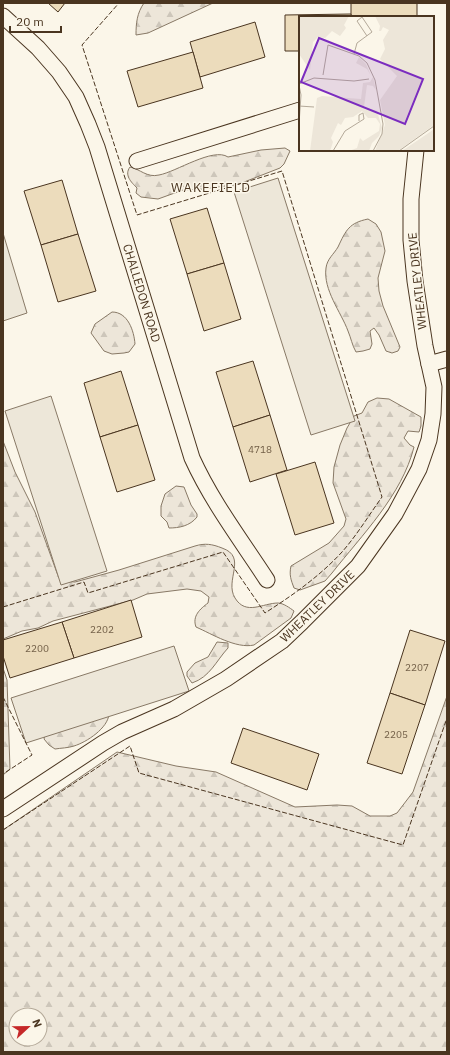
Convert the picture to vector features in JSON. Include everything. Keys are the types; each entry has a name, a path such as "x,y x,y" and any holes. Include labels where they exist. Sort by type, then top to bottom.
{"street":[{"name":"CHALLEDON ROAD","path":"3,16 38,48 59,72 76,97 97,147 192,458 213,498 267,580"},
{"path":"137,161 299,110"},
{"name":"WHEATLEY DRIVE","path":"3,809 103,743 122,732 174,709 226,679 282,641 339,587 358,566 395,514 419,469 429,440 433,414 434,387 415,281 411,240 411,199 416,151"},
{"path":"429,364 447,359"}],"green space":[{"path":"144,3 213,3 148,33 136,35 137,18"},
{"path":"285,148 290,151 284,164 280,168 239,184 204,189 183,190 158,199 141,197 136,193 137,188 128,176 128,170 130,167 155,176 213,155 228,157 261,150"},
{"path":"368,219 376,224 381,232 385,251 378,278 379,291 383,306 400,347 398,351 392,353 386,351 374,328 370,331 372,344 370,349 356,352 327,284 326,268 329,259 338,247 343,236 352,225"},
{"path":"112,312 122,315 132,328 135,344 129,352 112,354 104,351 91,333 95,324"},
{"path":"377,398 389,399 421,417 419,432 408,431 404,438 414,447 408,465 391,498 380,514 325,581 300,590 294,588 290,572 291,566 329,543 344,526 346,519 333,483 334,467 340,445 354,416 362,413 368,402"},
{"path":"3,441 15,472 35,512 61,581 75,582 202,544 212,545 230,552 233,557 235,563 232,591 239,603 244,606 255,607 280,603 294,611 291,618 254,645 247,646 232,643 196,627 196,616 208,603 209,597 201,591 187,589 147,594 133,600 53,621 38,628 22,631 3,639"},
{"path":"176,486 184,487 197,517 191,523 184,526 169,528 167,522 161,516 161,506 165,494"},
{"path":"217,642 228,643 228,648 204,677 192,683 187,676 187,672 195,663 208,657"},
{"path":"3,668 7,680 10,769 3,775"},
{"path":"447,696 447,1052 3,1052 3,830 117,752 176,766 216,772 295,807 337,805 352,806 370,816 390,816 397,813 413,792"},
{"path":"109,714 105,724 96,734 79,744 55,749 44,739 46,732"}],"shaded area":[{"path":"278,178 355,421 311,435 234,192"},
{"path":"3,233 27,313 3,321"},
{"path":"51,396 107,571 61,585 5,411"},
{"path":"174,646 189,691 26,743 11,698"}],"building":[{"path":"48,3 65,3 58,12"},
{"path":"351,3 417,3 417,16 351,16"},
{"path":"351,14 351,16 299,16 299,51 285,51 285,15"},
{"path":"255,22 265,57 200,77 190,42"},
{"path":"193,52 203,88 138,107 127,71"},
{"path":"62,180 78,234 41,245 24,191"},
{"path":"207,208 224,263 187,274 170,219"},
{"path":"78,234 96,291 58,302 41,245"},
{"path":"224,263 241,319 204,331 187,274"},
{"path":"253,361 270,415 233,427 216,372"},
{"path":"121,371 138,425 100,437 84,383"},
{"path":"270,415 287,470 250,482 233,427"},
{"path":"138,425 155,480 117,492 100,437"},
{"path":"315,462 334,523 295,535 276,474"},
{"path":"131,600 142,637 74,658 62,622"},
{"path":"62,622 74,658 10,678 3,656 3,640"},
{"path":"410,630 445,641 425,705 390,693"},
{"path":"390,693 425,705 402,774 367,763"},
{"path":"243,728 319,754 307,790 231,763"}],"fence":[{"path":"3,607 84,582 88,593 223,552 265,613 306,585 334,561 353,539 382,497 282,171 137,215 82,45 119,3"},
{"path":"3,697 32,755 3,774"},
{"path":"3,830 130,746 139,773 403,845 447,718"}],"district":[{"name":"WAKEFIELD","path":"211,187"}]}
